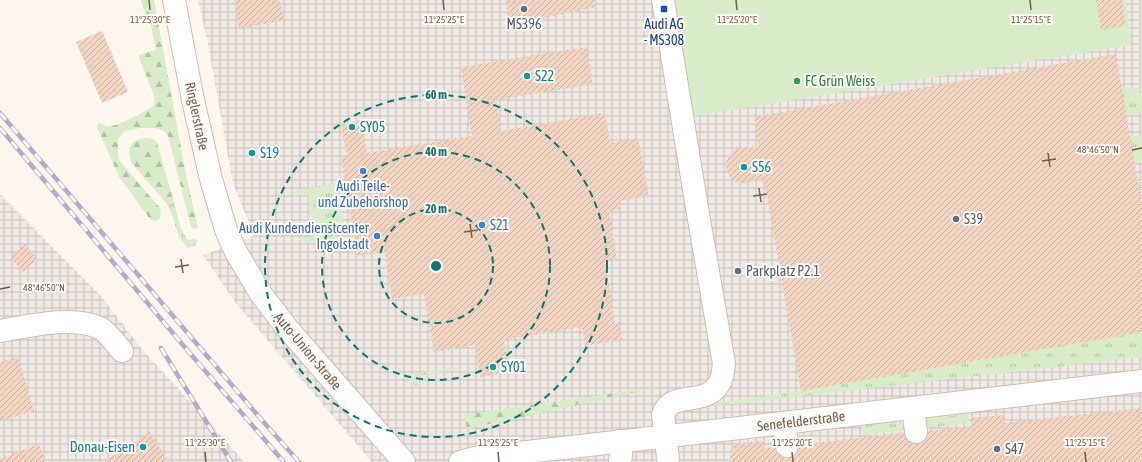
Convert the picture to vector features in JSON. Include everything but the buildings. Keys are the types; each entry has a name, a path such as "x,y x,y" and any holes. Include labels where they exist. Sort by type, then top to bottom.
{"street":[{"name":"Ringlerstraße","path":"174,0 210,179 226,230"},
{"path":"663,0 724,364 722,376 718,385 710,393 702,397 675,400 664,410 663,415 668,458"},
{"name":"Auto-Union-Straße","path":"226,230 236,252 261,294 287,328 404,462"},
{"path":"0,331 57,322 82,323 101,329 122,350"},
{"name":"Senefelderstraße","path":"460,462 474,458 620,456 665,436 1142,381"},
{"path":"913,408 916,432"},
{"path":"784,423 787,446"}],"shaded area":[{"path":"198,0 1142,0 1142,462 372,462 235,302 203,255 254,236 233,183 208,44"},
{"path":"0,194 101,296 141,348 244,462 0,462"}],"green space":[{"path":"141,0 154,0 186,175 198,228 194,229 190,223 168,136 164,131 156,128 140,128 125,131 118,139 119,160 160,208 160,219 156,221 150,219 119,177 97,127 99,122 108,126 119,124 149,109 154,104 154,96 138,55 156,50 149,16 146,17"},
{"name":"FC Grün Weiss","path":"673,0 1126,0 1131,45 689,117"},
{"path":"1134,87 1139,89 1142,99 1142,111 1138,114 1127,116 1122,90"},
{"path":"1142,135 1142,162 1135,163 1130,137"},
{"path":"145,138 153,139 157,143 174,202 167,204 131,162 129,152 131,145 136,140"},
{"path":"337,183 344,227 333,229 335,238 303,243 302,238 314,236 307,193 293,196 294,191"},
{"path":"174,202 183,233 189,240 197,240 196,245 187,248 179,237 167,204"},
{"path":"1142,332 1142,357 688,409 688,407 801,391"},
{"path":"456,367 457,369 418,376 420,388 409,378 412,374"},
{"path":"664,386 467,429 464,415"},
{"path":"968,414 969,423 918,429 920,419"},
{"path":"896,421 901,425 903,430 863,435 861,425"}],"railway":[{"path":"0,113 299,462"},
{"path":"0,128 188,351 284,462"},
{"path":"161,348 231,462"}],"place":[{"name":"MS396","path":"524,9"},
{"name":"Audi AG - MS308","path":"664,9"},
{"name":"S22","path":"527,76"},
{"name":"FC Grün Weiss","path":"797,81"},
{"name":"SY05","path":"352,127"},
{"name":"S19","path":"252,153"},
{"name":"S56","path":"744,167"},
{"name":"Audi Teile- und Zubehörshop","path":"363,171"},
{"name":"S39","path":"956,219"},
{"name":"S21","path":"482,225"},
{"name":"Audi Kundendienstcenter Ingolstadt","path":"377,236"},
{"name":"Parkplatz P2.1","path":"738,271"},
{"name":"SY01","path":"493,367"},
{"name":"Donau-Eisen","path":"143,447"},
{"name":"S47","path":"997,449"}]}
